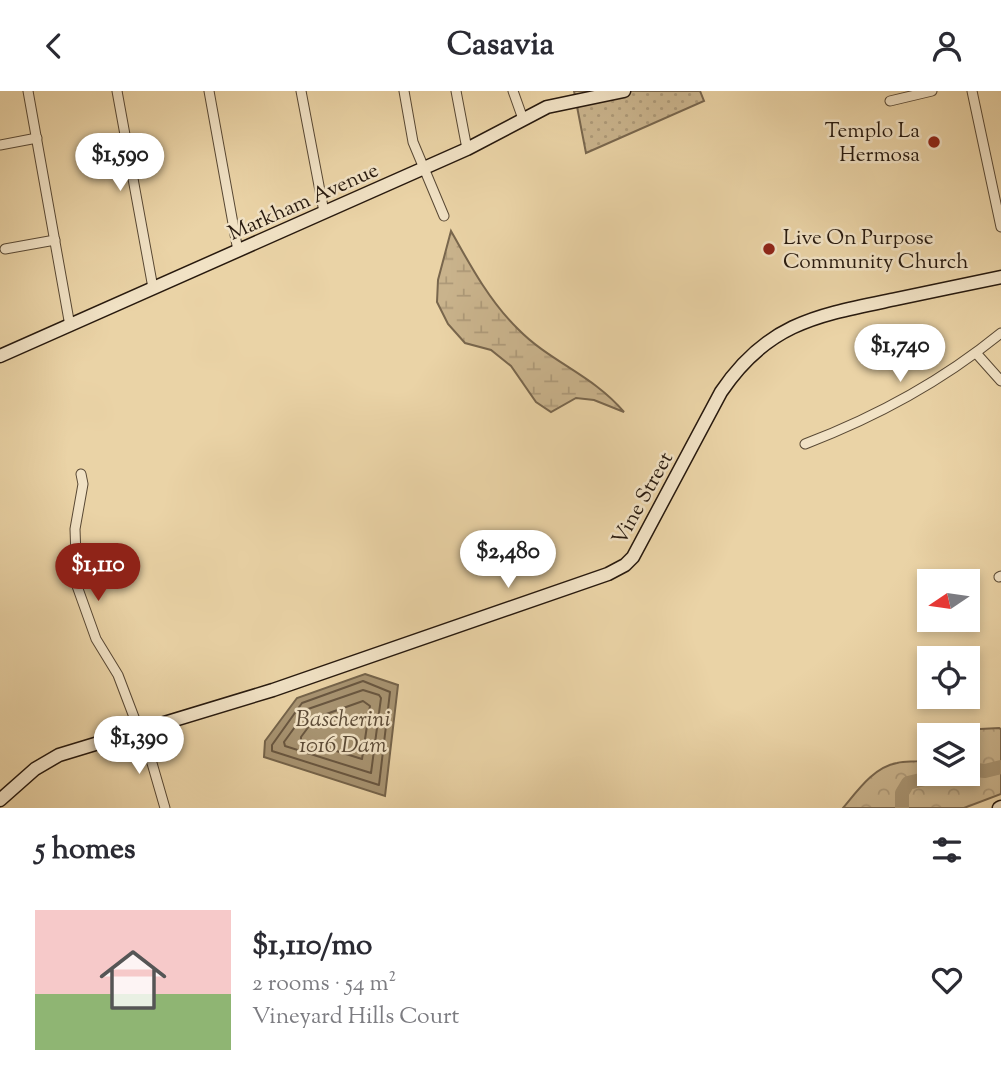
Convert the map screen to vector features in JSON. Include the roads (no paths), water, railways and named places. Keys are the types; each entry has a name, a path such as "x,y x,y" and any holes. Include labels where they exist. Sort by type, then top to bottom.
{"street":[{"path":"28,91 70,326"},
{"path":"117,91 153,288"},
{"path":"209,91 238,251"},
{"path":"301,91 324,212"},
{"path":"404,91 413,142 444,216"},
{"path":"456,91 467,149"},
{"path":"513,91 523,119"},
{"name":"Markham Avenue","path":"0,356 467,149 523,119 563,103 624,91"},
{"path":"890,101 932,91"},
{"path":"972,91 1001,227"},
{"path":"0,145 37,138"},
{"path":"5,249 55,240"},
{"name":"Vine Street","path":"0,800 35,769 60,755 273,690 625,565 633,557 721,392 746,360 765,343 818,316 1001,277"},
{"path":"805,444 852,426 893,406 939,379 1001,333"},
{"path":"976,353 1001,381"},
{"path":"81,474 83,484 75,529 77,586 96,639 118,675 141,731 165,808"}],"water":[{"name":"Bascherini 1016 Dam","path":"365,674 398,685 385,796 264,757 265,741 297,698"}],"waterway":[{"path":"980,770 1001,767"},
{"path":"902,808 902,793 908,783 917,781"}],"place":[{"name":"Templo La Hermosa","path":"934,142"},
{"name":"Live On Purpose Community Church","path":"769,249"}]}
